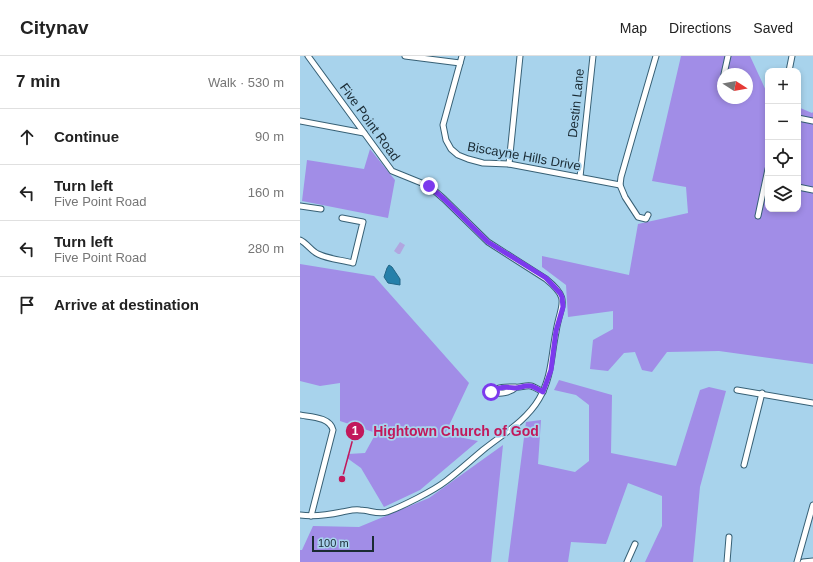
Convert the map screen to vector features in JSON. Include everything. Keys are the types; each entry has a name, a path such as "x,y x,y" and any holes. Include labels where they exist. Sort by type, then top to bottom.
{"street":[{"name":"Five Point Road","path":"300,515 321,516 356,510 376,513 386,512 445,482 484,449 509,431 530,412 543,392 551,370 556,331 563,307 560,293 546,278 488,242 429,186 392,171 308,56"},
{"path":"405,56 460,63"},
{"name":"Biscayne Hills Drive","path":"462,56 444,121 443,130 451,149 458,155 483,162 509,164 620,185"},
{"path":"509,164 520,56"},
{"name":"Destin Lane","path":"580,177 593,56"},
{"path":"725,68 728,56"},
{"path":"790,68 792,56"},
{"path":"648,215 646,219 638,217 625,197 620,185 621,177 656,57"},
{"path":"801,119 813,121"},
{"path":"300,121 364,133"},
{"path":"758,216 765,188"},
{"path":"801,188 813,190"},
{"path":"300,206 321,209"},
{"path":"300,240 318,254 353,263 364,222 342,218"},
{"path":"492,392 496,389 504,390 511,386 515,388 525,385 532,386 543,392"},
{"path":"737,390 813,403"},
{"path":"744,465 762,394"},
{"path":"300,415 324,420 332,425 333,435 311,516"},
{"path":"797,562 813,505"},
{"path":"727,562 729,536"},
{"path":"627,562 635,544"},
{"path":"800,554 808,561"}],"shaded area":[{"path":"681,56 750,56 765,88 765,212 801,212 801,108 812,113 813,112 813,364 719,351 667,352 652,372 642,370 635,352 624,353 608,371 590,369 593,340 613,329 613,311 568,317 566,285 542,267 542,256 629,275 638,224 688,213 686,187 652,181"},
{"path":"370,149 395,180 388,218 302,201 307,160 364,169"},
{"path":"400,242 405,245 400,254 398,254 394,251"},
{"path":"300,264 374,276 469,383 445,434 478,441 420,490 384,507 361,468 347,458 348,454 365,453 376,433 340,421 340,383 320,386 300,381"},
{"path":"559,380 612,395 611,453 676,466 700,390 709,387 726,391 700,487 693,562 645,562 662,526 662,496 628,483 606,544 571,542 568,562 508,562 526,422 541,420 538,464 575,472 589,461 589,405 576,395 554,390"},
{"path":"503,445 491,562 300,562 300,550 302,550 313,526 359,527 429,498"}],"water":[{"path":"389,265 400,279 400,285 388,283 384,277"}],"place":[{"name":"Hightown Church of God","path":"342,479"}],"route":[{"path":"429,186 488,242 546,278 557,289 562,297 563,307 556,331 551,370 543,392 532,386 525,385 515,388 511,386 496,389 491,392"}]}
